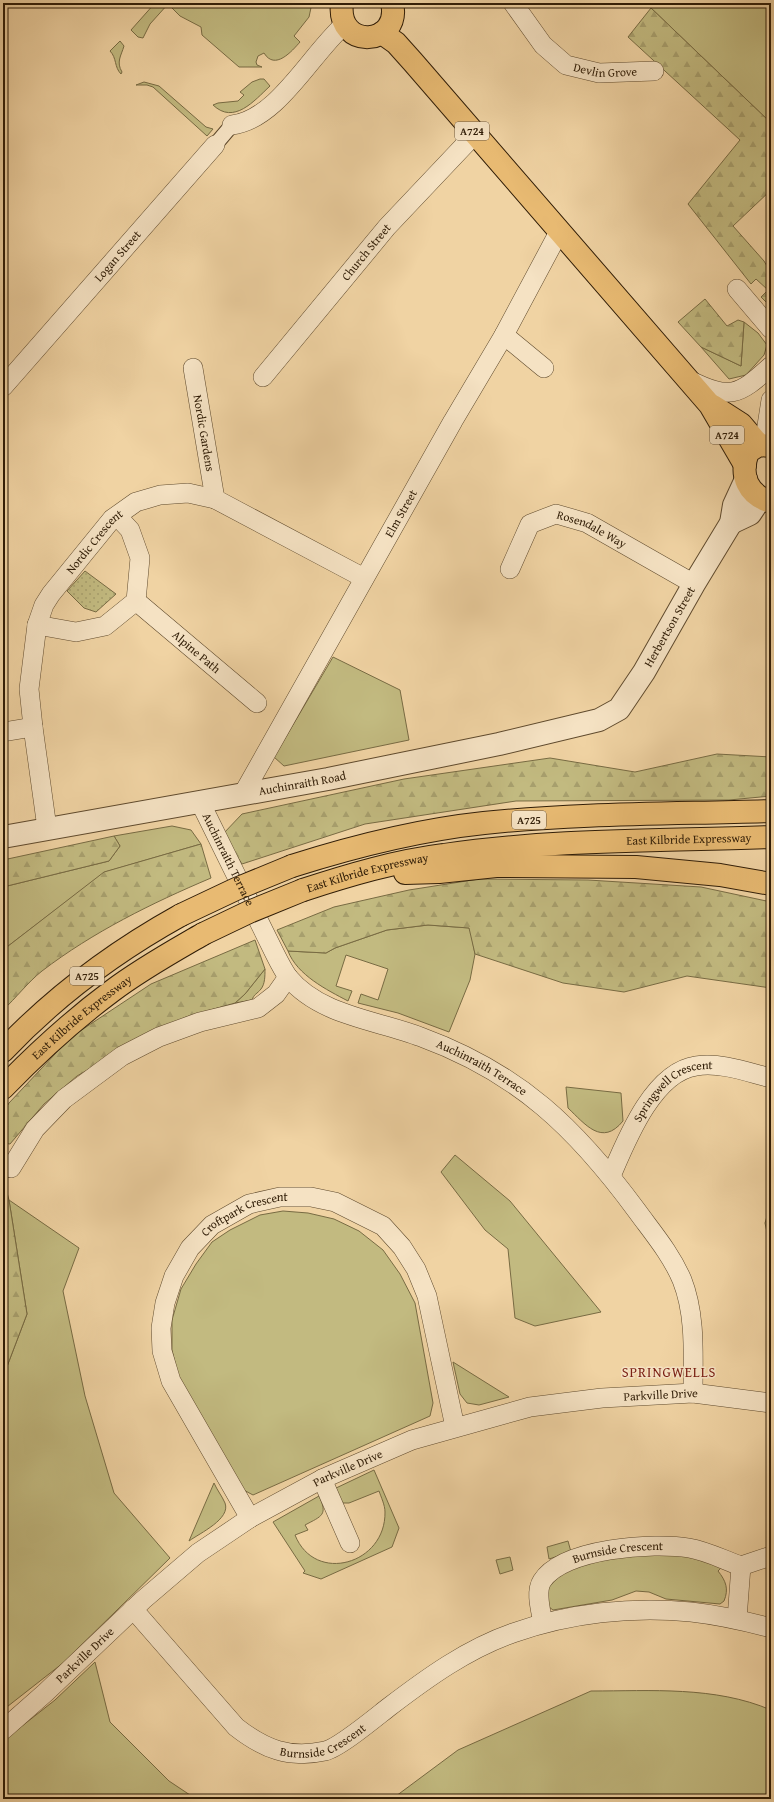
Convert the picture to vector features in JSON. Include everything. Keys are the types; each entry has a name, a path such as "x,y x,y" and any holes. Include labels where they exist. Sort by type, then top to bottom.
{"main road":[{"path":"342,3 340,12 344,25 354,34 363,37 370,37 382,33 392,21 394,12 392,3"},
{"name":"A724","path":"382,33 396,43 710,405 745,472 749,488 767,501"},
{"name":"A724","path":"710,405 741,424 764,446 748,452 745,472"},
{"name":"East Kilbride Expressway","path":"3,1051 49,1007 81,980 142,938 236,889 292,866 368,843 483,823 553,818 771,811"},
{"name":"East Kilbride Expressway","path":"3,1088 56,1035 112,990 161,958 203,934 249,912 303,890 356,874 443,855 487,849 570,843 771,836"},
{"name":"A725","path":"356,874 438,872 496,866 636,867 713,874 771,884"}],"street":[{"name":"Devlin Grove","path":"513,3 543,45 566,65 598,73 654,71"},
{"path":"232,125 240,124 257,117 270,107 331,37 344,25"},
{"name":"Logan Street","path":"3,386 232,125"},
{"name":"Church Street","path":"263,377 387,227 475,134"},
{"name":"Elm Street","path":"243,794 453,421 504,335 559,232"},
{"path":"737,290 771,329"},
{"path":"504,335 544,368"},
{"path":"686,379 711,391 730,393 747,386 771,366"},
{"name":"Nordic Gardens","path":"194,368 215,499"},
{"path":"764,446 771,400"},
{"name":"Herbertson Street","path":"599,720 619,709 634,689 731,523 734,505 745,472"},
{"name":"Nordic Crescent","path":"47,828 29,689 36,625 44,605 51,594 112,519 136,502 160,495 188,493 215,499 364,578"},
{"path":"731,523 750,514 767,501"},
{"name":"Rosendale Way","path":"510,569 530,524 556,514 587,523 694,584"},
{"path":"36,625 76,632 105,626 136,601 140,558 130,530 117,516"},
{"name":"Alpine Path","path":"136,601 257,703"},
{"name":"Auchinraith Road","path":"3,837 343,776 499,744 599,720"},
{"path":"3,732 33,727"},
{"name":"Auchinraith Terrace","path":"200,802 275,954 288,977 312,997 333,1009 421,1037 475,1060 514,1083 544,1106 568,1128 611,1176 670,1257 682,1280 688,1302 692,1328 693,1393"},
{"path":"11,1168 35,1129 64,1099 122,1056 159,1037 200,1022 258,1008 276,994 288,977"},
{"name":"Springwell Crescent","path":"611,1176 639,1116 655,1092 671,1076 695,1066 721,1066 771,1078"},
{"name":"Croftpark Crescent","path":"250,1518 170,1381 162,1351 161,1328 165,1303 174,1276 190,1248 212,1225 249,1204 280,1198 312,1197 335,1202 383,1226 402,1247 416,1269 427,1296 455,1427"},
{"name":"Parkville Drive","path":"3,1730 45,1693 133,1609 198,1553 250,1518 322,1479 412,1440 530,1407 602,1398 693,1393 771,1403"},
{"path":"322,1479 350,1543"},
{"name":"Burnside Crescent","path":"543,1623 538,1592 542,1582 550,1573 563,1564 581,1557 632,1547 662,1546 690,1548 741,1566"},
{"path":"737,1619 741,1566 771,1556"},
{"name":"Burnside Crescent","path":"133,1609 236,1727 253,1740 274,1750 298,1755 327,1751 353,1734 429,1677 464,1656 510,1634 543,1623 597,1613 645,1610 692,1612 737,1619 771,1628"}],"green space":[{"path":"155,3 312,3 309,17 294,36 300,42 293,50 278,60 268,58 264,53 258,56 256,62 257,65 262,67 239,67 202,35 201,27 180,16 168,4 150,24 143,38 138,37 131,30"},
{"path":"655,3 771,3 771,123 651,8"},
{"path":"651,8 771,123 771,190 733,226 764,261 771,273 771,307 761,297 768,290 756,279 751,284 688,204 740,140 628,37"},
{"path":"120,41 124,46 119,62 122,72 121,74 110,51"},
{"path":"264,79 270,86 243,109 229,113 221,111 213,105 238,101 244,95 240,92 252,82"},
{"path":"144,82 159,86 206,127 213,129 207,136 153,87 147,85 136,85"},
{"path":"705,299 727,326 738,320 744,322 741,366 701,347 678,322"},
{"path":"744,322 758,333 767,345 764,355 746,375 729,379 701,347 741,366"},
{"path":"85,571 116,594 96,612 84,608 67,591"},
{"path":"333,657 400,690 409,740 284,766 274,757"},
{"path":"717,754 771,757 771,796 729,800 516,801 365,824 242,864 223,834 242,814 404,779 550,758 635,772"},
{"path":"172,826 191,830 201,844 105,872 3,950 3,887 109,861 120,846 114,836"},
{"path":"114,836 120,846 109,861 3,887 3,860"},
{"path":"201,844 211,878 124,919 61,957 37,975 3,1010 3,950 104,872"},
{"path":"479,879 588,880 701,887 771,902 771,988 687,976 624,992 563,983 475,954 469,928 428,925 387,930 335,948 326,953 288,951 277,930 334,907 409,890"},
{"path":"428,925 470,928 475,954 470,980 449,1032 398,1013 358,1003 361,994 378,1000 388,969 346,955 336,986 352,991 348,1001 322,987 305,974 292,960 288,951 326,953 335,948 387,930"},
{"path":"255,940 265,969 245,994 235,1003 186,1017 132,1044 77,1076 44,1104 10,1144 3,1143 3,1113 9,1103 71,1037 151,984"},
{"path":"265,969 263,985 252,1000 235,1003 245,994"},
{"path":"566,1087 621,1093 623,1121 615,1129 601,1133 587,1126 568,1108"},
{"path":"455,1155 510,1201 601,1312 535,1326 515,1318 508,1249 485,1230 441,1172"},
{"path":"3,1182 9,1200 27,1314 3,1377"},
{"path":"9,1200 79,1248 63,1291 85,1396 114,1493 170,1558 63,1663 3,1710 3,1377 27,1314"},
{"path":"771,1203 771,1251 765,1223"},
{"path":"283,1211 308,1213 334,1219 359,1231 383,1250 400,1274 415,1303 433,1403 430,1416 253,1495 240,1488 180,1384 172,1350 172,1320 181,1289 196,1264 212,1242 230,1230 260,1215"},
{"path":"453,1362 509,1397 479,1405 467,1403 460,1394"},
{"path":"374,1470 399,1528 392,1547 321,1579 303,1573 305,1571 273,1522 319,1496 323,1507 322,1514 305,1525 308,1530 295,1535 305,1550 318,1560 333,1563 348,1562 362,1555 374,1545 382,1530 385,1509 379,1491 349,1503 343,1503 334,1489"},
{"path":"214,1483 225,1503 226,1509 219,1520 207,1530 189,1541"},
{"path":"568,1541 571,1552 549,1559 547,1547"},
{"path":"624,1555 696,1555 721,1568 718,1571 726,1585 726,1597 720,1604 666,1599 649,1592 636,1591 612,1600 553,1610 549,1607 546,1589 568,1568"},
{"path":"510,1557 513,1570 500,1574 496,1560"},
{"path":"95,1662 110,1722 169,1781 196,1799 3,1799 3,1741 55,1700"},
{"path":"591,1691 660,1691 705,1693 750,1702 771,1710 771,1799 392,1799 458,1750"}],"district":[{"name":"SPRINGWELLS","path":"669,1372"}]}
